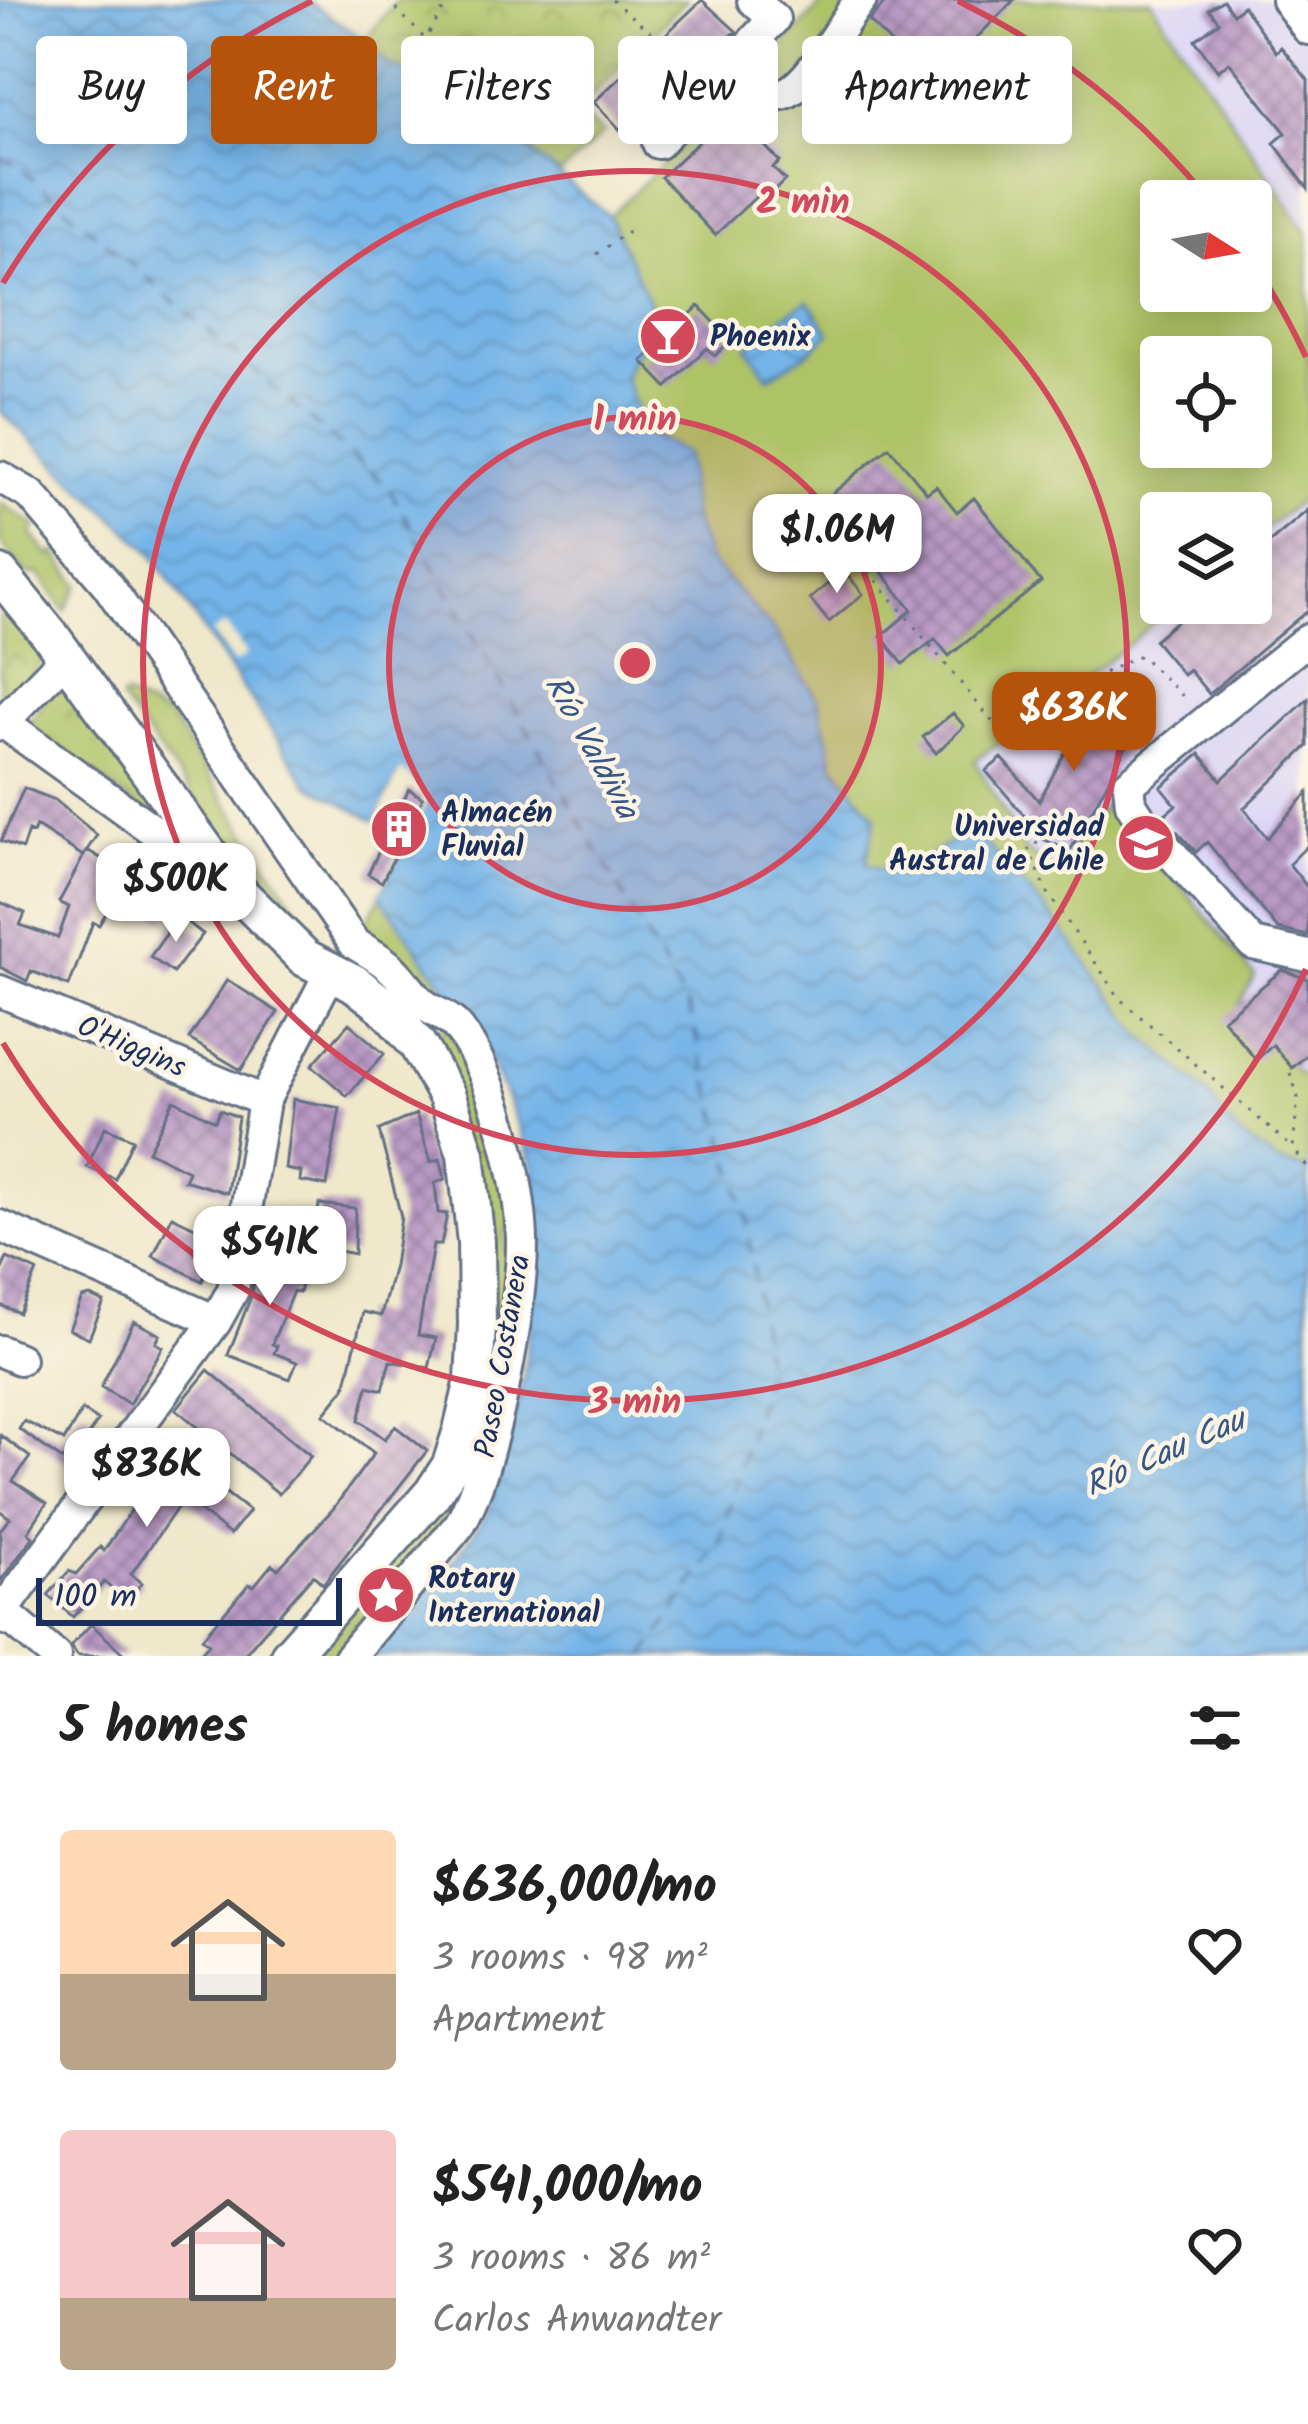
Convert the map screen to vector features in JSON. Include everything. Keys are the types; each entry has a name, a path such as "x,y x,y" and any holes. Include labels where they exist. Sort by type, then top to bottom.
{"main road":[{"path":"0,574 233,887 305,958 384,1006 417,1044 448,1096 466,1154 476,1242 476,1361 451,1465 432,1494 290,1656"}],"street":[{"path":"754,0 774,20 760,36"},
{"path":"778,95 787,95 805,82 861,0"},
{"path":"1287,0 1308,29"},
{"name":"Paseo Costanera","path":"0,477 31,495 107,584 354,943 389,965 418,1000 458,1028 500,1122 515,1175 522,1241 502,1385 483,1472 460,1524 350,1656"},
{"path":"1308,639 1121,785 1142,821 1253,944 1308,956"},
{"path":"64,658 1,722 233,887"},
{"path":"55,1656 14,1621 0,1616 217,1321 233,1290 264,1101 331,971"},
{"name":"O'Higgins","path":"0,991 264,1101"},
{"path":"0,1226 217,1321"}],"path":[{"path":"388,0 421,36"},
{"path":"427,36 449,0"},
{"path":"612,0 655,36"},
{"path":"597,254 630,230"},
{"path":"846,543 1016,749 1097,676 1140,655 1199,712 1215,715"},
{"path":"1121,785 1072,858 1023,837 1049,895 1120,1000 1293,1148 1308,1168"},
{"path":"1290,1073 1298,1096 1293,1148"}],"shaded area":[{"path":"1151,0 1308,0 1308,234"},
{"name":"Universidad Austral de Chile","path":"1308,495 1308,1170 1082,961 975,761 1011,738 1149,624 1272,624 1272,523"}],"green space":[{"path":"397,0 687,0 651,36 618,36 618,70 594,94 594,36 401,36 401,71 377,54 377,36 368,36"},
{"path":"825,0 1151,0 1272,180 1140,180 1140,312 1272,312 1272,180 1308,234 1308,495 1272,523 1272,492 1140,492 1140,624 1152,624 975,761 1026,851 1056,871 1110,798 1255,976 1239,1005 1300,1075 1308,1070 1308,1170 1277,1162 1239,1135 1206,1092 1143,1037 1054,919 972,829 900,876 866,864 876,817 834,765 818,699 774,631 709,560 692,515 687,455 646,432 623,377 658,323 609,216 685,144 778,144 778,52"},
{"path":"521,144 592,144 559,175"},
{"path":"0,503 37,526 31,533 50,556 55,552 79,585 65,611 40,574 28,575 0,543"},
{"path":"0,594 40,648 43,662 19,689 0,698"},
{"path":"67,690 169,821 167,829 27,724 53,691"},
{"path":"126,696 170,718 303,917 250,871 121,700"},
{"path":"381,896 462,1011 460,1020 357,937"},
{"path":"414,1023 452,1030 490,1122 489,1138 502,1157 513,1218 505,1235 511,1279 468,1493 389,1598 354,1627 351,1641 337,1656 307,1656 449,1494 489,1306"}],"water":[{"path":"0,0 307,0 358,36 211,36 211,144 377,144 377,54 401,71 401,144 521,144 609,216 659,323 632,358 624,377 646,432 687,454 692,515 709,560 774,631 818,699 834,765 876,817 866,864 900,876 972,829 1054,919 1143,1037 1206,1092 1239,1135 1277,1162 1308,1170 1308,1656 372,1656 453,1562 489,1511 523,1381 539,1251 534,1167 504,1091 479,1036 379,894 430,797 401,770 375,821 308,784 150,551 0,411"},
{"path":"808,301 830,333 769,377 747,347"}],"pier":[{"path":"225,624 247,655 234,664 212,633"},
{"path":"401,769 430,797 379,894 374,892 422,798 403,779 381,824 373,826"}],"building":[{"path":"702,0 736,31 731,36 664,36"},
{"path":"887,0 1014,0 978,36 884,36 869,21"},
{"path":"1223,0 1233,14 1243,6 1276,52 1281,47 1308,80 1308,189 1274,143 1286,133 1229,62 1218,71 1195,40 1219,22 1209,9"},
{"path":"618,79 618,127 594,102"},
{"path":"696,144 763,144 780,162 773,168 785,180 765,200 759,194 715,235 661,177"},
{"path":"699,306 731,340 715,356 707,348 667,387 642,361"},
{"path":"889,447 927,493 936,486 957,512 974,498 1041,582 949,656 935,639 903,664 881,636 912,610 882,572 893,565 833,493"},
{"path":"1308,510 1308,610 1209,694 1189,670 1183,675 1154,640 1173,624 1272,624 1272,540"},
{"path":"844,570 863,594 829,622 810,599"},
{"path":"1098,691 1143,716 1070,851 1023,830 1028,820 986,771 1002,758 1039,801"},
{"path":"1308,699 1308,746 1244,808 1267,838 1308,793 1308,845 1289,864 1308,888 1308,936 1278,929 1207,842 1196,852 1163,816 1176,805 1161,787 1200,754 1221,780"},
{"path":"953,713 964,726 936,753 923,737"},
{"path":"24,788 55,800 97,835 83,856 36,826 33,833 28,831 22,849 1,841"},
{"name":"Almacén Fluvial","path":"409,789 423,798 382,882 368,874"},
{"path":"87,850 141,882 150,868 180,895 164,921 121,888 99,925 93,922 69,986 31,971 27,981 0,967 0,902 25,913 20,925 58,938 69,907 59,902"},
{"path":"179,916 203,934 173,973 150,957"},
{"path":"1282,970 1308,979 1308,1054 1292,1068 1273,1045 1256,1060 1223,1019"},
{"path":"227,980 278,1012 241,1070 189,1039"},
{"path":"349,1023 384,1054 347,1096 312,1065"},
{"path":"293,1099 340,1108 327,1186 300,1181 301,1172 285,1169"},
{"path":"174,1100 215,1121 220,1110 238,1117 227,1193 184,1180 188,1171 148,1151"},
{"path":"416,1114 431,1162 440,1159 445,1179 435,1183 438,1213 447,1214 441,1245 433,1245 418,1335 436,1338 429,1368 390,1361 383,1390 368,1386 359,1420 385,1439 395,1426 427,1451 323,1584 313,1575 243,1656 198,1656 209,1644 202,1638 249,1584 254,1586 272,1564 278,1569 333,1509 374,1453 324,1414 345,1388 363,1312 381,1316 394,1266 401,1217 379,1130"},
{"path":"105,1127 133,1139 115,1179 87,1167"},
{"path":"319,1204 355,1208 354,1254 274,1238 276,1225 316,1231"},
{"path":"172,1216 205,1232 195,1254 211,1261 202,1281 153,1256"},
{"path":"281,1241 310,1247 299,1293 293,1291 272,1344 277,1346 274,1353 297,1362 290,1379 228,1355 252,1294 259,1250 278,1254"},
{"path":"7,1258 37,1271 19,1313 0,1305 0,1273"},
{"path":"82,1298 104,1302 89,1338 69,1329"},
{"path":"134,1321 160,1335 156,1343 163,1347 129,1404 101,1387"},
{"path":"208,1370 311,1456 279,1494 176,1409"},
{"path":"82,1410 98,1421 68,1464 19,1429 24,1421 64,1441"},
{"path":"0,1435 30,1457 13,1481 47,1503 28,1532 33,1537 0,1582 0,1530 10,1518 0,1511"},
{"path":"164,1445 249,1511 230,1535 184,1498 131,1574 142,1583 126,1601 104,1582 73,1617 48,1595 69,1571 76,1574 100,1547 104,1551 154,1476 146,1469"},
{"path":"91,1624 126,1656 78,1656 71,1646"}],"ferry route":[{"path":"0,157 18,166 388,487 689,1010 747,1219 766,1371 720,1542 645,1656"}],"place":[{"name":"Phoenix","path":"668,336"},
{"name":"Almacén Fluvial","path":"399,829"},
{"name":"Universidad Austral de Chile","path":"1146,843"},
{"name":"Rotary International","path":"386,1595"}],"water label":[{"name":"Río Valdivia","path":"593,746"},
{"name":"Río Cau Cau","path":"1164,1451"}]}
